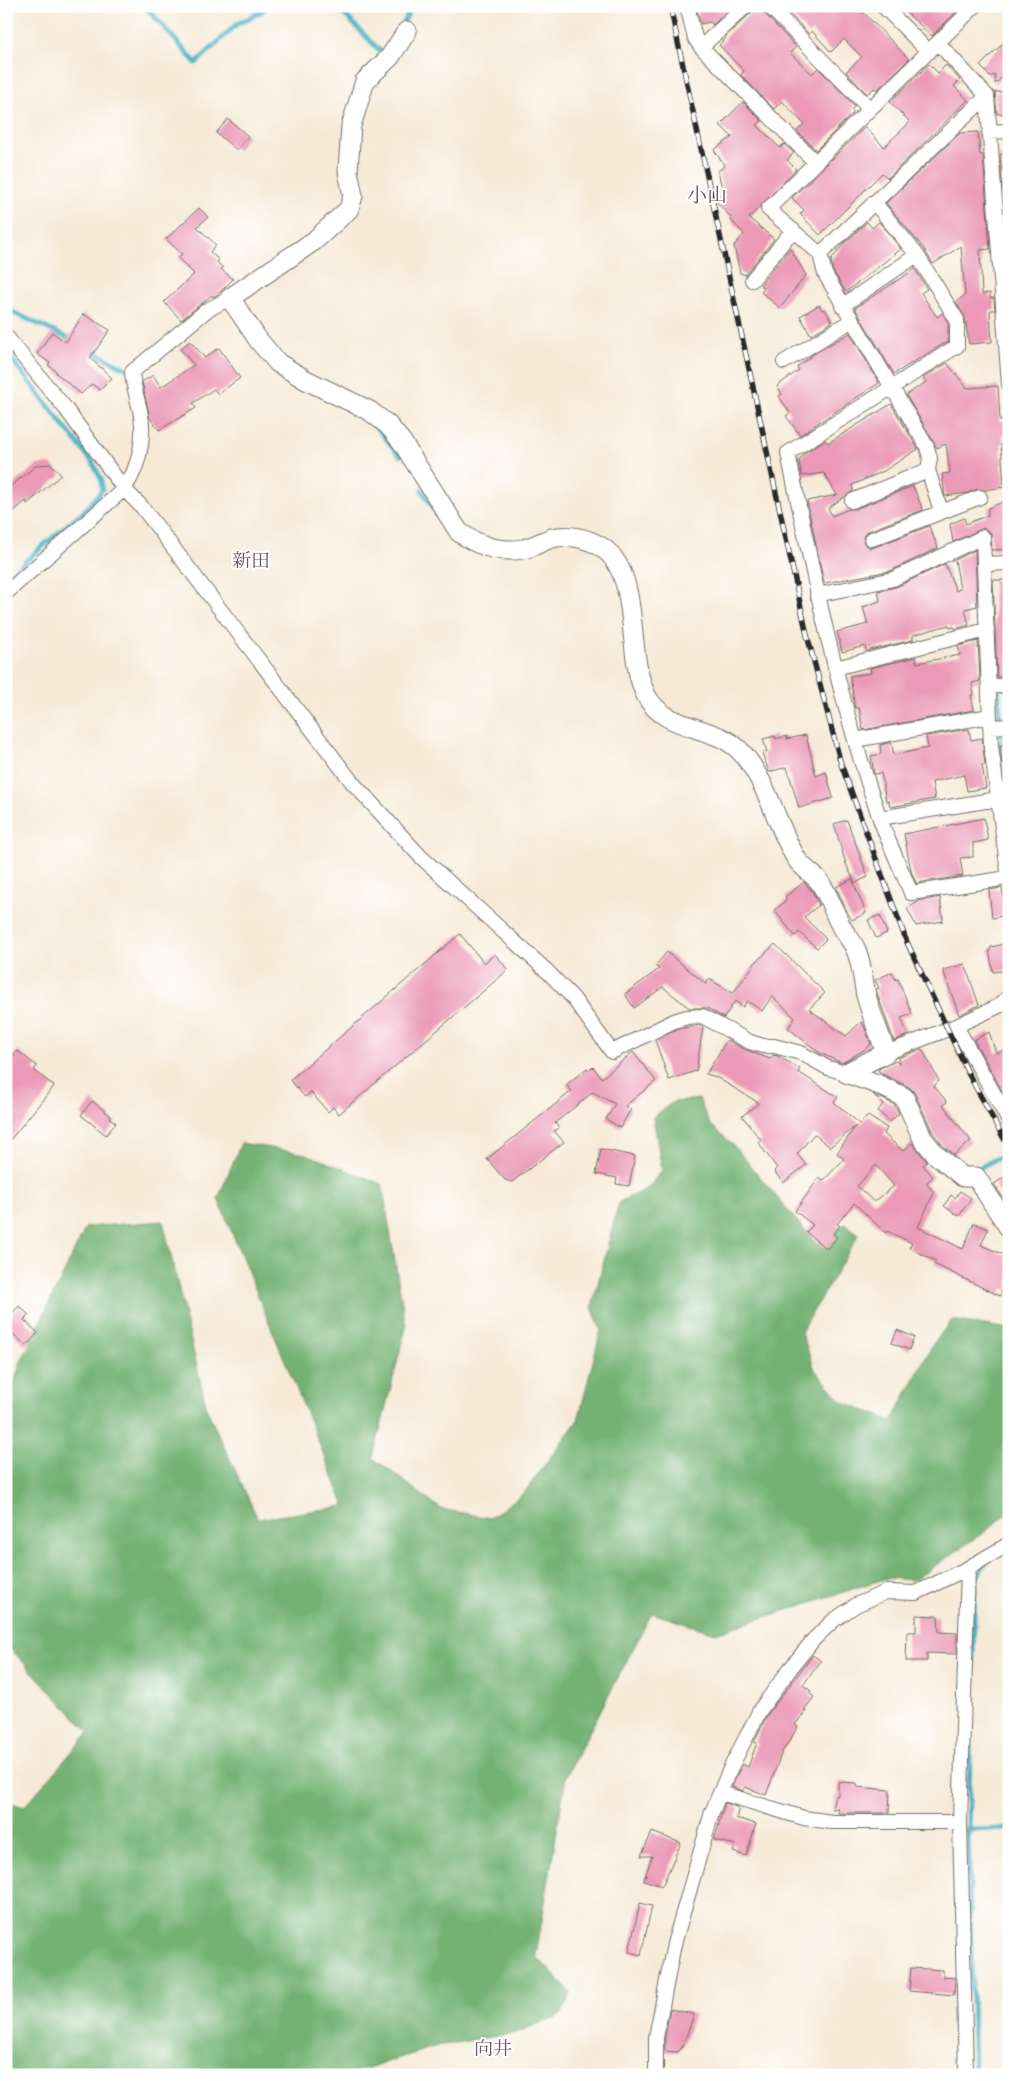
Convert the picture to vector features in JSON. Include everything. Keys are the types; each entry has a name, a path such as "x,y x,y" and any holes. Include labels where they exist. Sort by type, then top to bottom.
{"main road":[{"path":"407,31 390,57 365,81 351,126 348,171 353,196 348,209 314,241 230,298 259,341 278,363 306,380 370,411 388,425 402,442 459,532 470,540 483,547 496,550 512,550 524,549 550,538 579,537 595,543 612,557 626,582 638,675 649,701 663,716 675,722 720,736 734,744 745,756 758,778 797,860 821,885 842,928 856,950 867,997 886,1054 846,1073"},
{"path":"846,1073 878,1084 904,1097 923,1139 936,1155 963,1177 976,1177 1009,1228"}],"street":[{"path":"687,6 695,38 701,47 816,162"},
{"path":"701,47 746,6"},
{"path":"769,6 870,109"},
{"path":"883,6 987,96 1009,384"},
{"path":"941,511 928,470 930,458 928,447 842,306 825,274 820,254 768,208 976,6"},
{"path":"820,254 987,96"},
{"path":"989,132 1009,131"},
{"path":"817,595 893,579 984,537 987,630 999,686 998,799 1009,878 911,893 880,818 855,740 817,595 788,453 957,346 957,320 916,255 874,202"},
{"path":"752,280 793,230"},
{"path":"842,306 916,255"},
{"path":"6,593 124,489 132,477 141,444 140,411 133,389 132,372 207,310 230,298"},
{"path":"784,362 851,321"},
{"path":"6,336 66,409 124,489 142,508 352,782 421,857 548,972 573,998 612,1052 674,1021 702,1016 750,1042 801,1053 828,1068 846,1073"},
{"path":"852,501 928,470"},
{"path":"872,539 980,497"},
{"path":"984,564 1009,563"},
{"path":"836,668 987,630"},
{"path":"855,740 998,724"},
{"path":"880,818 998,799"},
{"path":"886,1054 956,1026 999,1006 1009,996"},
{"path":"956,1026 1009,1121"},
{"path":"656,2075 656,2037 674,1944 712,1812 729,1771 760,1710 814,1639 834,1620 856,1605 886,1592 916,1594 968,1568 1009,1544"},
{"path":"966,2075 960,1822 968,1568"},
{"path":"721,1793 804,1818 832,1822 960,1822"}],"green space":[{"path":"699,1099 709,1123 734,1146 817,1245 845,1224 859,1234 801,1332 815,1370 843,1402 892,1421 933,1344 952,1320 1009,1329 1009,1512 986,1531 914,1580 887,1578 715,1633 652,1613 566,1776 536,1956 571,1993 561,2015 515,2033 437,2046 346,2075 6,2075 6,1801 24,1807 89,1732 6,1644 6,1409 20,1364 86,1227 163,1221 207,1410 258,1519 345,1506 218,1199 241,1143 306,1154 382,1184 406,1327 373,1458 441,1509 490,1518 524,1493 578,1420 601,1330 592,1307 619,1202 648,1188 662,1170 653,1117 673,1102"}],"building":[{"path":"696,6 733,6 713,25 710,22 701,24"},
{"path":"755,6 760,6 763,12 796,47 790,53 812,74 818,68 855,106 851,110 854,112 816,150 797,131 804,124 782,101 774,109 741,75 744,71 719,45 752,12"},
{"path":"782,6 857,6 909,59 877,90 874,88 867,94 846,72 862,57 844,39 831,52 812,31 809,34"},
{"path":"899,6 962,6 932,36"},
{"path":"1009,37 1009,71 995,84 995,74 991,77 980,66"},
{"path":"929,64 938,73 946,65 960,80 954,86 968,100 888,178 882,173 820,235 800,214 804,210 792,198 865,127 884,147 910,122 890,102"},
{"path":"995,92 1009,92 1009,113 997,114"},
{"path":"743,102 762,121 757,125 780,148 784,144 794,153 787,160 796,169 749,218 774,239 745,275 740,273 734,246 744,234 716,201 721,195 724,197 718,171 725,166 714,150 732,137 720,125"},
{"path":"228,119 248,136 237,150 216,133"},
{"path":"978,132 980,155 983,155 990,249 980,250 982,294 990,293 990,298 994,298 995,310 991,310 990,313 992,342 969,344 965,316 956,302 965,295 961,246 933,264 924,249 886,203 960,133"},
{"path":"1000,154 1009,154 1009,248 1007,248"},
{"path":"199,208 208,217 197,227 216,245 210,252 219,260 217,262 223,268 221,269 233,279 218,294 213,297 212,295 181,320 164,302 194,274 178,258 182,254 166,239"},
{"path":"867,222 872,228 879,222 901,249 846,292 833,271 831,260 845,242"},
{"path":"790,248 806,275 780,308 761,292 765,288 760,285"},
{"path":"915,269 927,289 921,293 937,317 942,313 948,322 948,341 894,374 855,308"},
{"path":"819,305 822,310 825,309 832,322 811,335 800,316"},
{"path":"83,314 110,330 90,358 112,378 100,390 92,384 81,394 48,365 50,363 37,354 52,332 66,342"},
{"path":"850,333 879,383 800,435 786,416 790,413 779,396 782,394 777,386 799,370 797,367 815,353"},
{"path":"190,341 205,358 219,348 240,378 218,394 214,389 193,403 196,408 159,430 150,418 142,382 153,375 161,387 194,365 180,349"},
{"path":"947,363 967,388 998,386 1000,421 1009,421 1009,434 1003,434 1003,444 1001,444 1004,487 985,490 977,489 967,493 945,496 942,474 950,473 946,444 937,448 906,395 926,382 923,378"},
{"path":"891,404 918,449 884,471 852,485 853,491 828,508 832,516 913,486 923,510 868,531 863,537 864,543 870,548 875,547 929,526 938,548 890,571 824,583 807,501 837,495 824,473 802,476 799,461 804,453 825,440 828,443"},
{"path":"51,464 61,475 27,504 26,501 6,518 6,490 37,465"},
{"path":"1005,501 1009,549 992,550 991,533 984,528 953,542 950,524 964,518 966,524 988,515 988,508"},
{"path":"975,550 977,606 965,609 969,625 955,629 954,627 950,628 949,625 913,635 913,640 866,651 865,646 842,652 837,632 868,624 863,607 880,601 878,591 896,587 945,564 956,591 960,589 955,560"},
{"path":"993,580 1009,580 1009,676 997,677"},
{"path":"978,641 980,681 972,683 974,695 971,695 974,710 863,730 859,708 855,708 850,676 871,673 870,668 916,657 917,663 960,655 958,646"},
{"path":"969,729 971,740 982,738 985,765 982,765 986,788 967,791 964,775 932,782 935,799 890,807 889,801 886,801 881,773 874,774 871,756 881,754 880,745 891,742 894,755 928,748 926,736"},
{"path":"806,735 816,776 826,772 833,798 799,808 787,767 769,772 762,753 767,752 763,739 775,736 776,739 787,736 787,739"},
{"path":"1000,745 1009,745 1009,764 1002,764"},
{"path":"984,818 988,840 973,843 973,857 960,858 963,876 916,883 911,871 904,834"},
{"path":"847,820 868,877 855,883 846,864 834,824"},
{"path":"852,879 866,913 852,920 836,887"},
{"path":"804,882 812,891 819,905 804,917 826,939 817,948 799,932 795,936 774,910 787,900 785,897"},
{"path":"1002,888 1008,915 992,918 989,890"},
{"path":"940,897 943,921 916,926 907,908 918,901"},
{"path":"880,915 887,933 876,938 868,920"},
{"path":"460,934 484,963 495,954 508,970 339,1114 333,1107 328,1112 311,1092 305,1097 290,1080"},
{"path":"1009,943 1009,970 993,972 989,950 991,947"},
{"path":"775,944 825,993 809,1009 846,1036 861,1022 871,1044 842,1063 820,1053 788,1028 795,1018 772,996 762,1011 747,1001 743,1007 735,1001 724,1018 707,1008 689,1008 663,987 634,1008 625,994 659,969 655,966 667,952 706,984 709,979 733,993 756,962"},
{"path":"965,964 979,1005 959,1015 943,970"},
{"path":"892,972 896,980 898,979 912,1014 901,1018 908,1035 894,1041 879,999 876,989 879,988 875,980"},
{"path":"700,1025 703,1027 696,1071 669,1080 655,1040 677,1029"},
{"path":"989,1032 996,1053 1009,1049 1009,1103 974,1040"},
{"path":"727,1040 770,1059 773,1055 778,1056 800,1069 798,1072 838,1097 834,1102 860,1124 868,1116 887,1128 884,1134 903,1151 912,1143 927,1162 923,1165 933,1177 926,1183 934,1193 918,1227 963,1249 974,1223 988,1229 981,1245 1009,1257 1009,1291 1003,1288 1000,1296 934,1264 936,1261 909,1248 912,1243 887,1231 886,1233 854,1203 837,1224 840,1226 833,1234 837,1237 827,1249 806,1232 813,1225 795,1211 819,1178 823,1181 844,1159 837,1153 856,1126 830,1147 814,1134 797,1154 806,1165 783,1183 774,1171 777,1168 758,1142 761,1140 742,1116 759,1103 716,1077 706,1074","holes":["876,1165 894,1186 874,1202 857,1186"]},
{"path":"922,1049 939,1081 934,1086 947,1102 943,1105 971,1141 954,1155 944,1147 933,1133 914,1092 909,1087 880,1073 878,1069 896,1061 899,1064 898,1058"},
{"path":"18,1051 37,1066 34,1070 54,1086 6,1145 6,1062"},
{"path":"633,1052 656,1081 625,1106 631,1109 620,1128 606,1119 615,1104 593,1092 555,1123 559,1128 554,1131 564,1142 512,1182 505,1180 487,1159 572,1091 566,1085 587,1068 589,1070 593,1067 602,1078"},
{"path":"873,1094 895,1105 899,1113 890,1122 878,1111 883,1104"},
{"path":"92,1101 111,1116 110,1118 116,1123 106,1135 81,1115"},
{"path":"601,1149 635,1156 629,1186 616,1184 617,1178 596,1174"},
{"path":"1009,1174 1009,1207 994,1184"},
{"path":"960,1191 971,1198 959,1216 944,1206 951,1195 955,1198"},
{"path":"19,1306 29,1315 24,1320 38,1333 26,1346 6,1327 6,1320"},
{"path":"897,1330 914,1337 909,1350 892,1343"},
{"path":"916,1615 938,1616 939,1632 957,1633 957,1654 927,1653 927,1661 906,1661 907,1632 916,1632"},
{"path":"813,1655 821,1661 803,1685 811,1691 809,1693 814,1697 795,1725 798,1727 782,1752 766,1795 745,1787 744,1791 732,1787 742,1764 748,1767 757,1743 754,1742 767,1715"},
{"path":"838,1782 857,1783 857,1787 890,1790 889,1813 838,1813 838,1808 832,1809 835,1796 838,1796"},
{"path":"725,1803 739,1808 736,1818 756,1824 746,1856 733,1852 736,1845 714,1840"},
{"path":"652,1832 681,1843 662,1886 644,1880 652,1856 641,1856"},
{"path":"640,1903 652,1906 641,1955 629,1952"},
{"path":"911,1968 943,1970 943,1977 955,1978 954,1995 909,1991"},
{"path":"670,2009 694,2014 683,2046 678,2052 665,2051 665,2038"}],"waterway":[{"path":"145,6 196,63 237,24 261,12 268,6"},
{"path":"332,6 346,16 383,54"},
{"path":"401,28 412,6"},
{"path":"6,309 74,341"},
{"path":"90,350 125,368"},
{"path":"6,352 93,463 101,479 102,490 88,507 6,578"},
{"path":"278,374 299,386"},
{"path":"375,426 400,456"},
{"path":"422,490 442,523 445,524"},
{"path":"998,671 1001,754 1009,822"},
{"path":"979,1168 1009,1152"},
{"path":"974,2075 968,1830 975,1581 985,1563"},
{"path":"968,1830 1009,1829"}],"railway":[{"path":"670,6 807,635 841,764 906,940 968,1073 1009,1148"}],"district":[{"name":"小山","path":"707,195"},
{"name":"新田","path":"251,561"},
{"name":"向井","path":"493,2049"}]}
